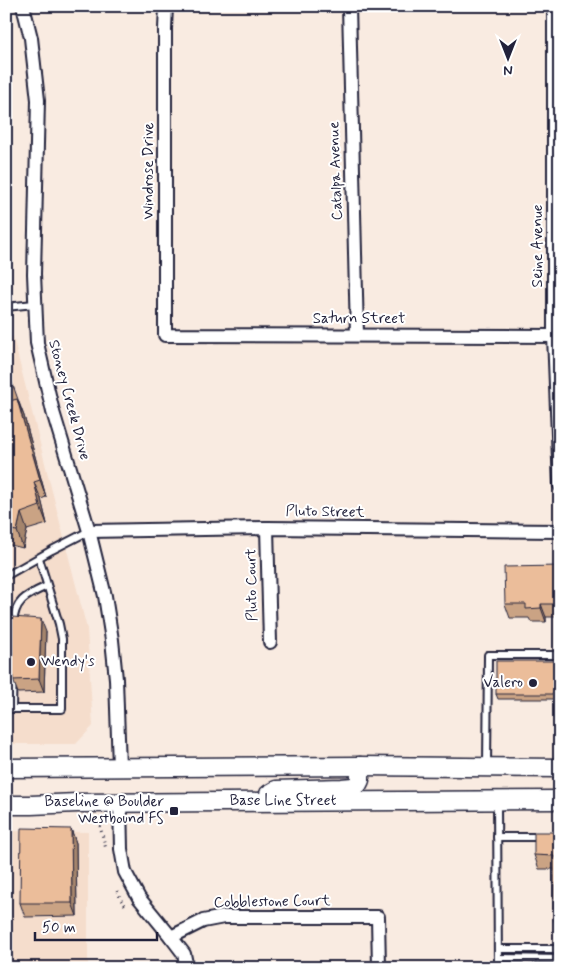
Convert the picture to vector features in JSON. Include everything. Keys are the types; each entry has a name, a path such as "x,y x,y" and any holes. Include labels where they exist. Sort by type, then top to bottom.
{"main road":[{"path":"255,802 276,790 353,787 360,780 360,766"},
{"path":"6,768 360,766 560,768"},
{"name":"Base Line Street","path":"6,805 120,802 560,800"}],"street":[{"name":"Stoney Creek Drive","path":"23,6 31,38 38,100 34,264 34,304 37,343 53,412 89,531 105,596 116,679 119,767"},
{"name":"Windrose Drive","path":"164,335 166,6"},
{"name":"Catalpa Avenue","path":"349,6 357,335"},
{"name":"Seine Avenue","path":"554,6 554,336 560,485"},
{"name":"Saturn Street","path":"164,335 554,336"},
{"name":"Pluto Street","path":"89,531 268,528 560,532"},
{"name":"Pluto Court","path":"268,528 270,642"},
{"path":"120,802 121,849 125,872 139,898 184,954 187,968"},
{"name":"Cobblestone Court","path":"171,937 204,921 224,917 378,917 379,968"}],"lane":[{"path":"6,307 34,304"},
{"path":"6,576 89,531"},
{"path":"13,654 9,708 62,709 62,639 39,558"},
{"path":"13,636 17,606 25,596 47,586"},
{"path":"487,767 488,655 560,655"},
{"path":"497,800 498,968"},
{"path":"497,837 551,838"},
{"path":"498,949 560,949"},
{"path":"498,958 560,959"}],"shaded area":[{"path":"6,332 13,337 87,629 93,726 76,744 12,744 6,739"},
{"path":"6,831 88,832 88,968 6,968"}],"building":[{"path":"6,367 13,387 6,388"},
{"path":"17,399 40,480 34,482 40,506 21,513 17,531 6,529 6,402"},
{"path":"560,566 560,604 541,604 541,608 526,609 526,604 505,604 504,567"},
{"name":"Wendy's","path":"12,617 41,619 39,679 13,680"},
{"path":"496,661 560,661 560,694 496,694"},
{"path":"21,828 71,829 72,903 20,903"},
{"path":"534,832 560,832 560,921 554,921 554,856 534,855"}],"place":[{"name":"Wendy's","path":"31,662"},
{"name":"Valero","path":"533,683"},
{"name":"Baseline @ Boulder Westbound FS","path":"174,811"}]}
